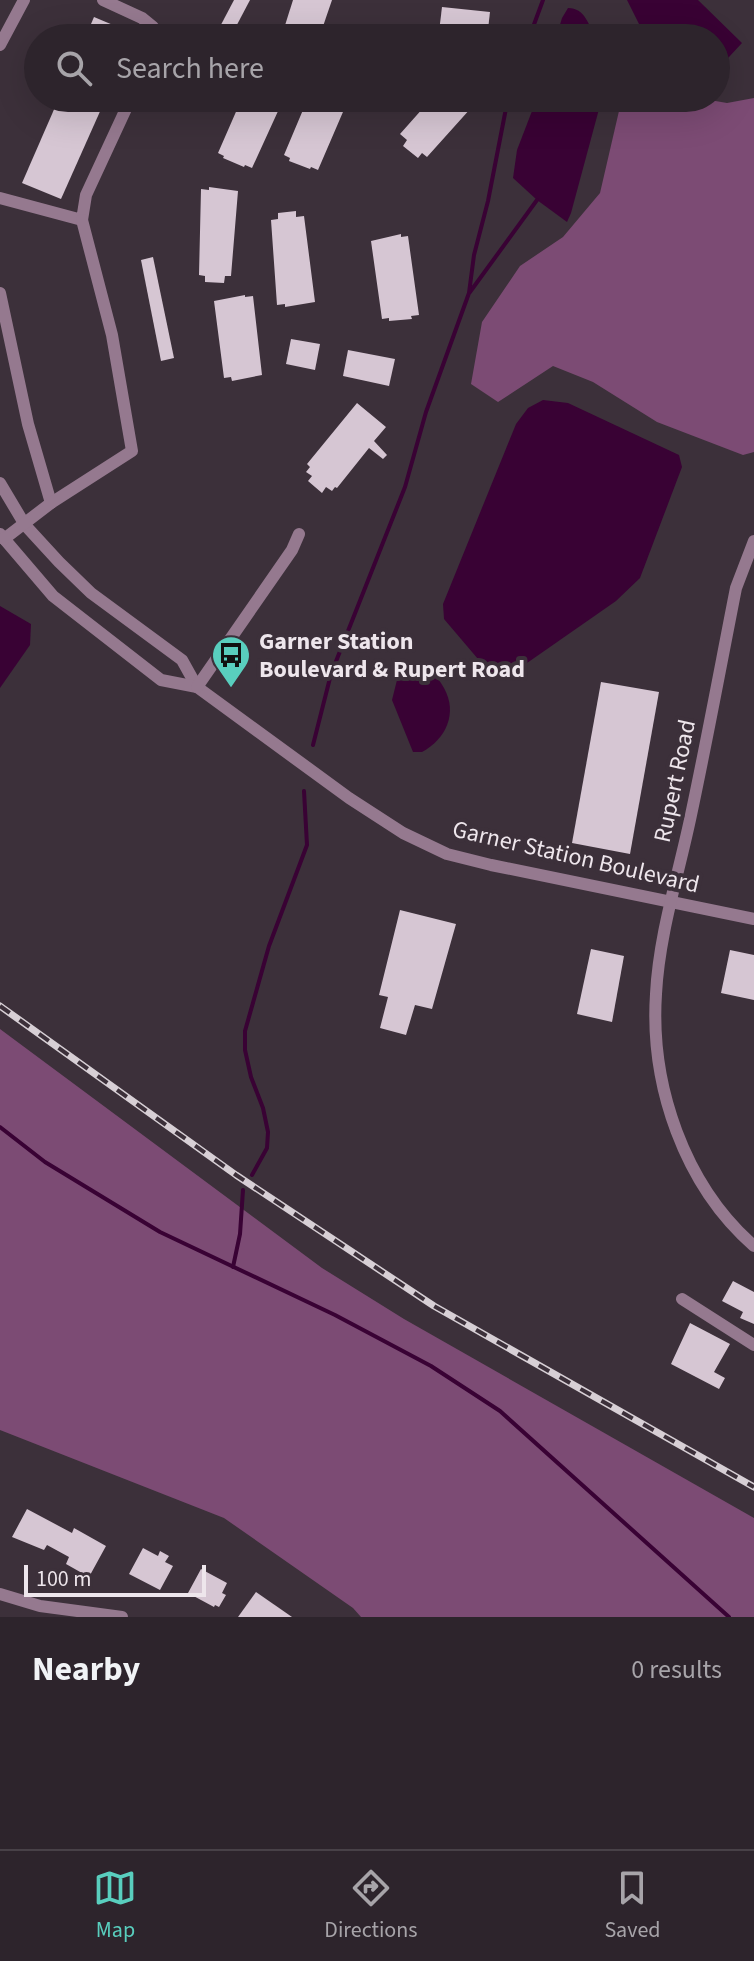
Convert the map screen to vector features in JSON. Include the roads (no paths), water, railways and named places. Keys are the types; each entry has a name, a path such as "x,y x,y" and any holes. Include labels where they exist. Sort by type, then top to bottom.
{"street":[{"path":"0,45 24,0"},
{"path":"103,0 149,24"},
{"path":"2,537 25,525 51,503 132,451 112,335 82,220 86,195 125,112"},
{"path":"0,198 82,220"},
{"path":"0,293 28,424 51,503"},
{"name":"Garner Station Boulevard","path":"0,483 25,525 91,593 182,660 197,687 349,798 403,833 447,854 491,865 754,919"},
{"path":"197,687 292,550 299,534"},
{"name":"Garner Station Boulevard","path":"2,537 53,596 82,621 161,680 197,687"},
{"name":"Rupert Road","path":"754,541 736,588 656,991 656,1037 664,1091 678,1134 695,1171 731,1222 754,1246"},
{"path":"682,1299 754,1345"},
{"path":"0,1594 40,1606 122,1617"}],"waterway":[{"path":"534,24 543,0"},
{"path":"313,745 331,674 405,487 426,412 469,293 474,255 505,112"},
{"path":"470,292 537,200"},
{"path":"252,1175 267,1148 268,1132 251,1077 245,1050 245,1031 269,946 307,845 304,791"},
{"path":"0,1127 45,1162 160,1232 335,1315 431,1366 500,1411 729,1617"},
{"path":"233,1267 240,1234 243,1190"}],"railway":[{"path":"0,1006 236,1175 434,1306 754,1487"}],"place":[{"name":"Garner Station Boulevard & Rupert Road","path":"231,689"}]}
